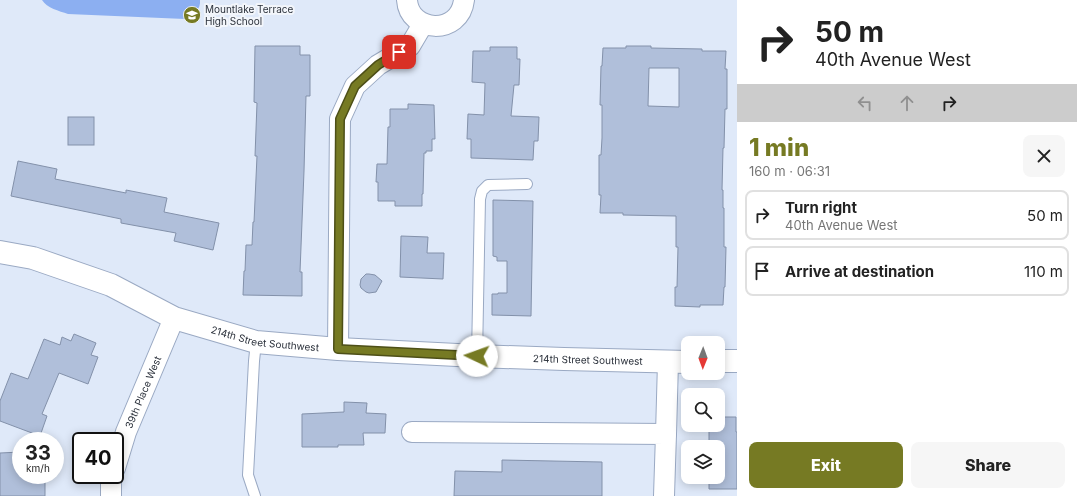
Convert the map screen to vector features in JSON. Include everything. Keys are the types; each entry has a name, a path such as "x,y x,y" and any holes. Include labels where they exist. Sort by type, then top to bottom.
{"street":[{"path":"407,0 410,11 416,18 423,24 432,26 441,26 450,23 457,18 462,10 464,0"},
{"path":"338,349 340,119 355,86 378,65 410,46 423,24"},
{"name":"214th Street Southwest","path":"0,252 33,258 111,285 174,318 256,342 338,349 477,356 678,362"},
{"name":"39th Place West","path":"124,439 174,318"},
{"path":"725,362 737,361"},
{"path":"664,496 666,434 678,362"},
{"path":"412,432 666,434"},
{"path":"111,484 111,496"}],"lane":[{"path":"477,356 480,199 482,191 488,185 527,184"},
{"path":"255,496 248,475 256,342"}],"water":[{"path":"42,0 200,0 200,4 196,12 185,19 68,14 50,7"}],"building":[{"path":"255,46 300,46 300,55 310,55 310,96 306,96 300,272 302,272 302,296 243,295 246,245 252,245 254,222 257,156 255,156 257,103 254,102"},
{"path":"626,46 651,46 651,48 726,51 725,69 727,69 727,109 725,109 722,190 724,208 724,247 726,247 723,305 700,305 700,307 675,306 678,247 676,247 676,216 600,213 601,195 599,195 599,155 601,155 602,138 602,105 600,105 603,48 626,48","holes":["649,68 679,68 679,107 648,106"]},
{"path":"490,47 517,47 517,59 520,59 519,85 514,85 511,116 539,117 538,141 534,141 533,160 471,158 471,139 467,139 468,114 484,115 485,83 472,82 473,51 490,51"},
{"path":"408,104 434,105 435,139 432,139 432,151 426,151 426,153 424,153 422,206 395,206 395,201 378,201 378,182 376,182 377,164 387,164 390,109 408,109"},
{"path":"68,117 94,117 94,145 68,145"},
{"path":"18,161 57,169 55,179 126,193 126,190 167,198 164,212 219,223 213,250 174,241 176,233 121,223 121,219 11,196"},
{"path":"493,200 533,201 531,316 492,315 492,294 507,293 507,261 497,261 497,257 493,256"},
{"path":"401,236 428,237 427,253 444,253 443,279 400,277"},
{"path":"366,274 375,275 382,281 376,292 369,293 361,288 361,279"},
{"path":"74,334 96,343 91,355 98,357 88,384 59,373 42,414 47,416 41,432 29,432 0,421 0,401 11,373 28,379 44,339 60,345 62,337 71,341"},
{"path":"344,402 367,403 366,413 386,414 385,433 363,433 364,445 302,447 302,414 344,412"},
{"path":"725,417 736,417 737,489 709,489 709,484 725,484 725,440 709,440 709,432 725,432"},
{"path":"12,452 12,484 45,484 45,496 0,496 0,453"},
{"path":"502,460 602,462 602,496 454,496 455,471 502,472"}],"place":[{"name":"Mountlake Terrace High School","path":"192,15"}],"route":[{"path":"399,52 378,65 355,86 340,119 338,349 477,356"}]}
